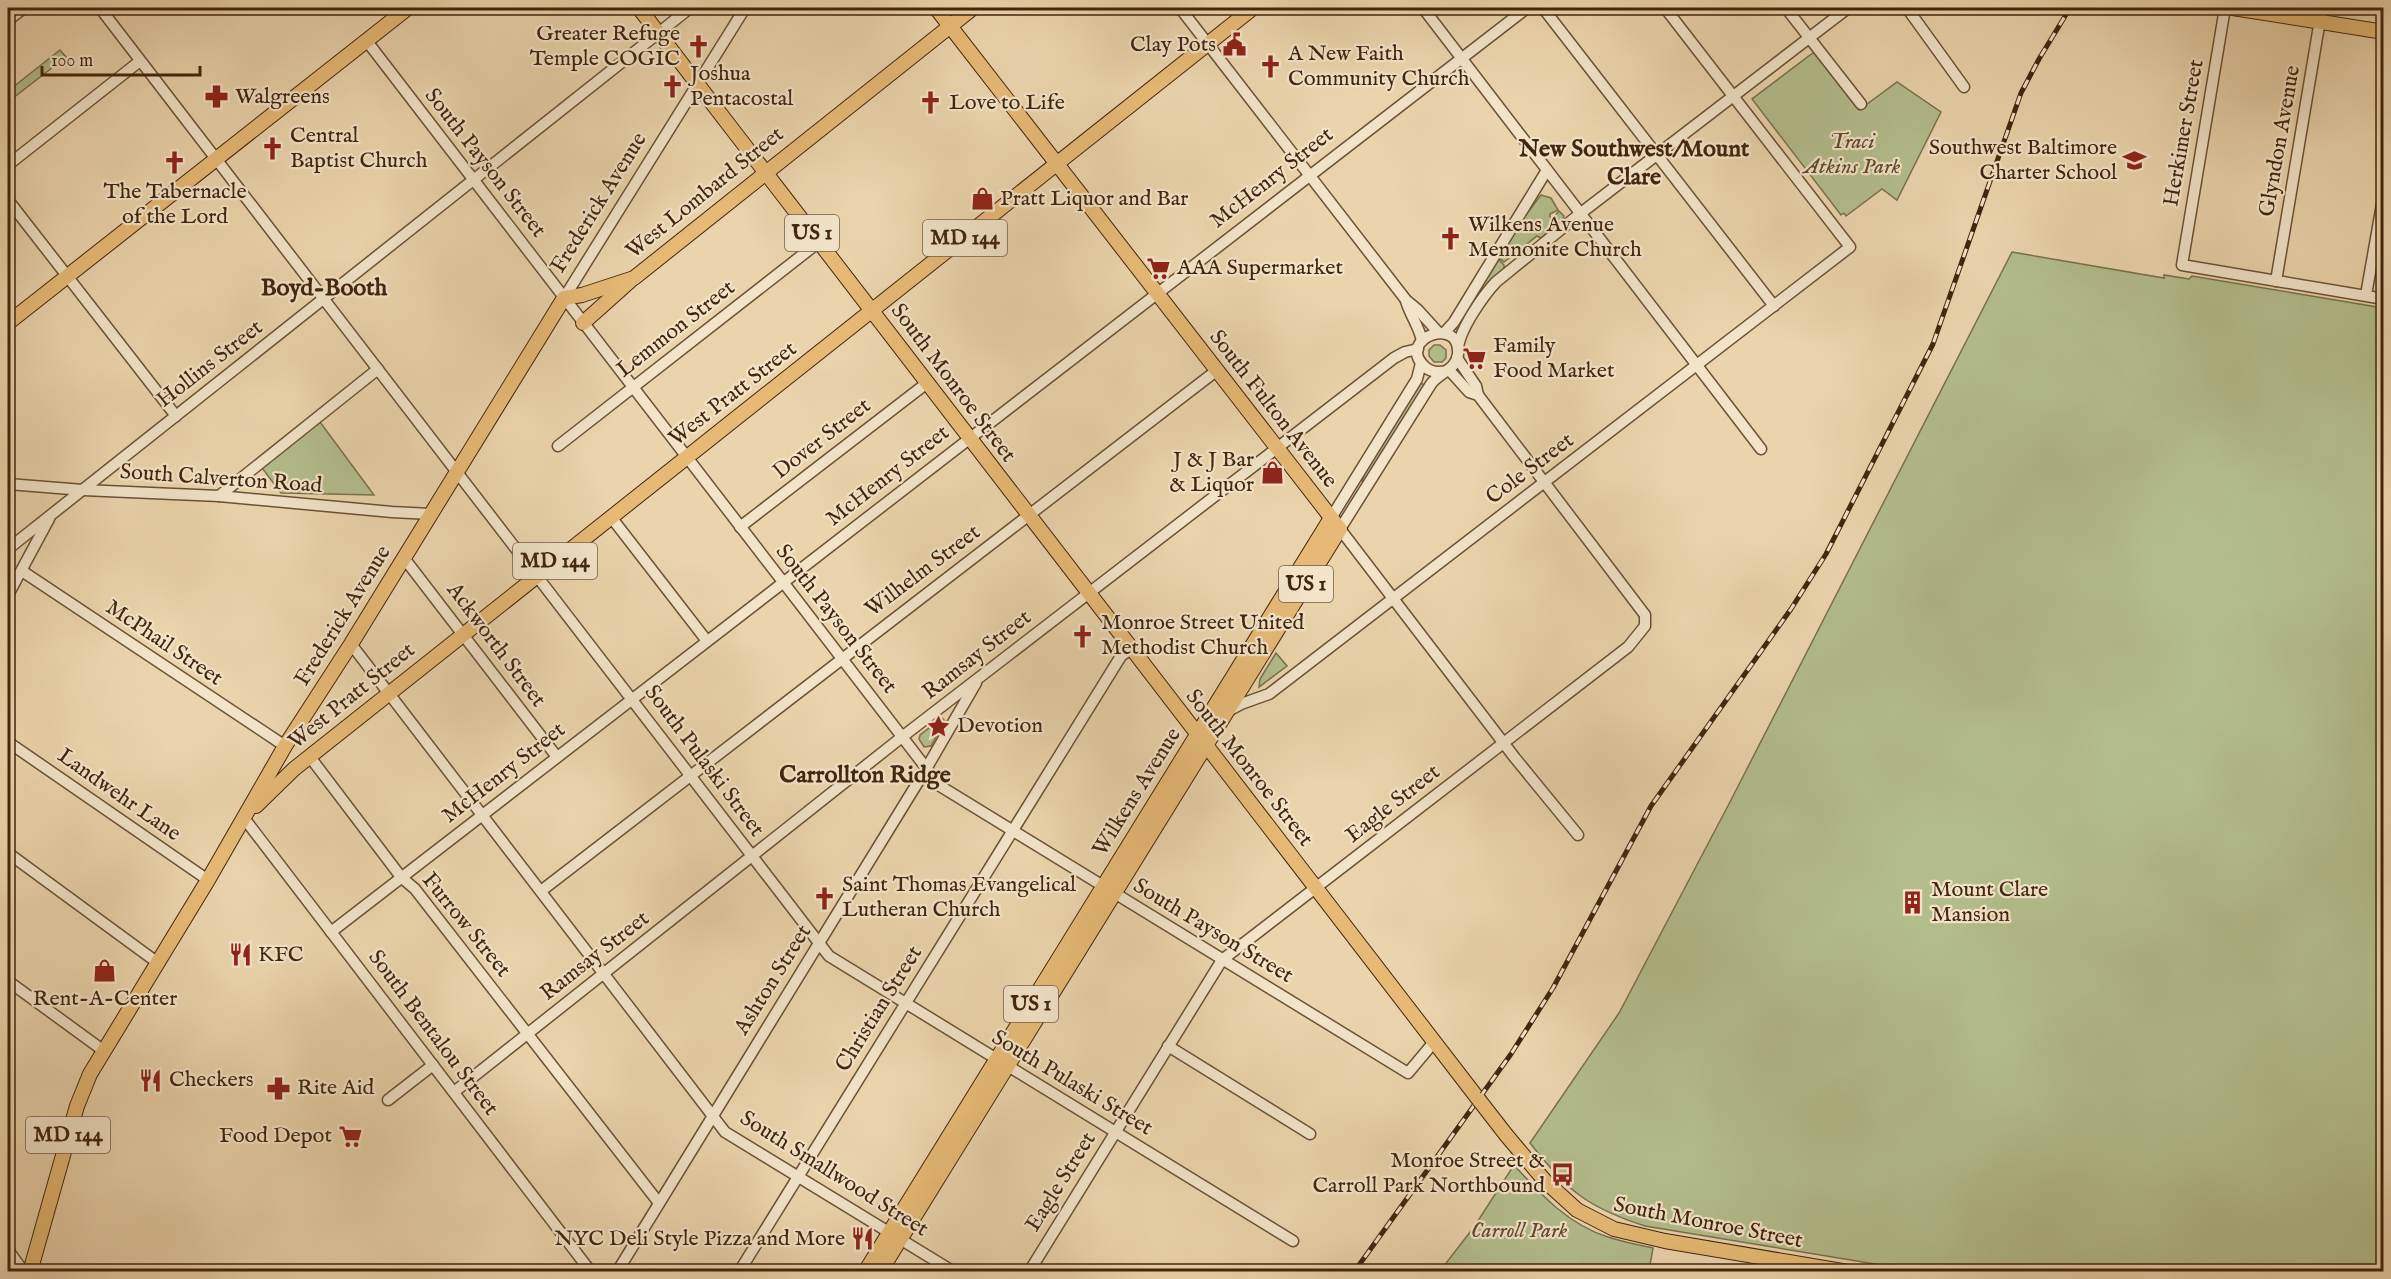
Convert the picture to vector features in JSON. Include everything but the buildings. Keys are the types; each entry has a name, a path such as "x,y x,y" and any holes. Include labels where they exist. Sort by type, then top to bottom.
{"main road":[{"path":"8,323 408,8"},
{"name":"South Monroe Street","path":"639,8 1437,1046 1545,1181 1577,1210 1614,1229 1848,1272"},
{"name":"South Fulton Avenue","path":"936,8 1340,529"},
{"name":"West Lombard Street","path":"583,323 633,278 973,8"},
{"name":"West Pratt Street","path":"244,818 280,781 536,575 687,458 1253,8"},
{"path":"2233,8 2384,32"},
{"name":"West Lombard Street","path":"564,298 582,295 633,278"},
{"name":"Frederick Avenue","path":"30,1272 82,1090 285,746 351,644 564,298"},
{"name":"Wilkens Avenue","path":"879,1272 895,1236 1202,741 1331,518"},
{"name":"Wilkens Avenue","path":"1202,741 1228,711 1340,529"},
{"name":"Wilkens Avenue","path":"865,1272 895,1236"}],"street":[{"path":"8,20 24,8"},
{"name":"South Pulaski Street","path":"100,8 829,956 1293,1241"},
{"name":"Hollins Street","path":"8,549 690,8"},
{"name":"Frederick Avenue","path":"564,298 745,8"},
{"path":"1180,8 1406,300 1441,333 1452,338 1476,386 1478,395 1545,482"},
{"path":"1423,8 1761,449"},
{"name":"McHenry Street","path":"331,932 1527,8"},
{"path":"1543,8 1774,306"},
{"path":"1665,8 1733,96"},
{"path":"1786,8 1861,104"},
{"path":"1447,370 1458,353 1462,333 1488,291 1506,274 1581,213 1848,8"},
{"path":"1907,8 1964,87"},
{"name":"Herkimer Street","path":"2225,8 2182,264 2276,280"},
{"name":"Glyndon Avenue","path":"2276,280 2322,8"},
{"name":"South Payson Street","path":"366,40 940,786 1408,1073 1437,1046"},
{"path":"8,165 140,60"},
{"name":"Cole Street","path":"1228,711 1269,694 1851,247 1733,96"},
{"path":"1420,345 1429,335 1441,333 1454,322 1547,170"},
{"path":"2366,296 2384,193"},
{"path":"8,200 176,416"},
{"name":"Lemmon Street","path":"558,446 819,242"},
{"path":"2276,280 2384,298"},
{"path":"1406,300 1410,316 1418,327 1421,363 1430,371 1447,370 1469,392 1478,395"},
{"name":"Ramsay Street","path":"454,1092 902,737 1396,356 1420,345"},
{"name":"Wilkens Avenue","path":"1331,518 1417,379 1421,363"},
{"path":"219,496 378,369"},
{"name":"Wilkens Avenue","path":"1340,529 1431,384 1447,370"},
{"name":"Wilhelm Street","path":"541,891 1216,371"},
{"name":"Dover Street","path":"740,527 927,383"},
{"name":"Eagle Street","path":"1029,1272 1222,960 1628,647 1645,626 1645,615 1545,482"},
{"name":"South Calverton Road","path":"8,484 219,496 431,514"},
{"path":"8,595 52,514"},
{"path":"611,517 707,640"},
{"name":"South Fulton Avenue","path":"1340,529 1504,743 1578,835"},
{"name":"Ackworth Street","path":"404,558 557,757"},
{"name":"McPhail Street","path":"22,571 285,746"},
{"name":"South Smallwood Street","path":"351,644 725,1132 954,1272"},
{"name":"Christian Street","path":"739,1272 1121,656 1131,649"},
{"name":"Ashton Street","path":"617,1272 926,769 979,678"},
{"name":"Landwehr Lane","path":"8,742 208,879"},
{"name":"Furrow Street","path":"310,757 401,877 414,888 659,1203"},
{"name":"South Bentalou Street","path":"244,818 591,1272"},
{"path":"8,853 158,963"},
{"path":"8,981 104,1051"},
{"path":"1168,1046 1310,1134"},
{"path":"388,1100 433,1065"},
{"path":"8,1250 24,1272"}],"green space":[{"path":"60,50 66,57 8,102 8,91"},
{"name":"Traci Atkins Park","path":"1814,52 1859,110 1897,82 1941,112 1897,200 1882,189 1846,216 1844,213 1841,215 1752,99"},
{"path":"1541,195 1551,198 1558,210 1550,214 1550,217 1553,218 1559,211 1564,216 1563,219 1541,238 1537,236 1504,262 1498,257"},
{"name":"Carroll Park","path":"2012,252 2164,278 2164,275 2189,279 2192,276 2383,308 2384,1230 2376,1271 1917,1271 1645,1226 1607,1212 1579,1195 1555,1173 1530,1143 1619,1013"},
{"path":"1497,258 1504,265 1504,270 1459,331 1454,328"},
{"path":"1434,345 1440,345 1446,350 1446,358 1442,362 1434,362 1429,356 1429,350"},
{"path":"1420,383 1425,385 1365,483 1362,481 1367,467"},
{"path":"320,422 374,495 281,493 262,468"},
{"path":"1276,653 1287,666 1259,687 1260,679"},
{"path":"942,718 945,721 931,746 924,747 919,739 920,735"},
{"name":"Carroll Park","path":"1514,1165 1556,1208 1581,1225 1608,1237 1653,1248 1649,1271 1440,1271 1474,1227"}],"railway":[{"path":"1354,1272 1511,1054 1553,988 1651,806 1791,609 1826,554 1933,344 2021,93 2070,8"}],"place":[{"name":"Clay Pots","path":"1234,45"},
{"name":"Greater Refuge Temple COGIC","path":"698,47"},
{"name":"A New Faith Community Church","path":"1270,67"},
{"name":"Joshua Pentacostal","path":"672,87"},
{"name":"Walgreens","path":"217,97"},
{"name":"Love to Life","path":"931,103"},
{"name":"Central Baptist Church","path":"272,149"},
{"name":"Southwest Baltimore Charter School","path":"2135,161"},
{"name":"The Tabernacle of the Lord","path":"175,163"},
{"name":"Pratt Liquor and Bar","path":"982,199"},
{"name":"Wilkens Avenue Mennonite Church","path":"1450,238"},
{"name":"AAA Supermarket","path":"1159,268"},
{"name":"Family Food Market","path":"1475,359"},
{"name":"J & J Bar & Liquor","path":"1272,473"},
{"name":"Monroe Street United Methodist Church","path":"1083,636"},
{"name":"Devotion","path":"939,726"},
{"name":"Saint Thomas Evangelical Lutheran Church","path":"824,898"},
{"name":"Mount Clare Mansion","path":"1913,903"},
{"name":"KFC","path":"240,955"},
{"name":"Rent-A-Center","path":"105,970"},
{"name":"Checkers","path":"151,1080"},
{"name":"Rite Aid","path":"279,1088"},
{"name":"Food Depot","path":"350,1136"},
{"name":"Monroe Street & Carroll Park Northbound","path":"1563,1174"},
{"name":"NYC Deli Style Pizza and More","path":"863,1239"}],"district":[{"name":"New Southwest/Mount Clare","path":"1634,163"},
{"name":"Boyd-Booth","path":"324,288"},
{"name":"Carrollton Ridge","path":"865,775"}]}
